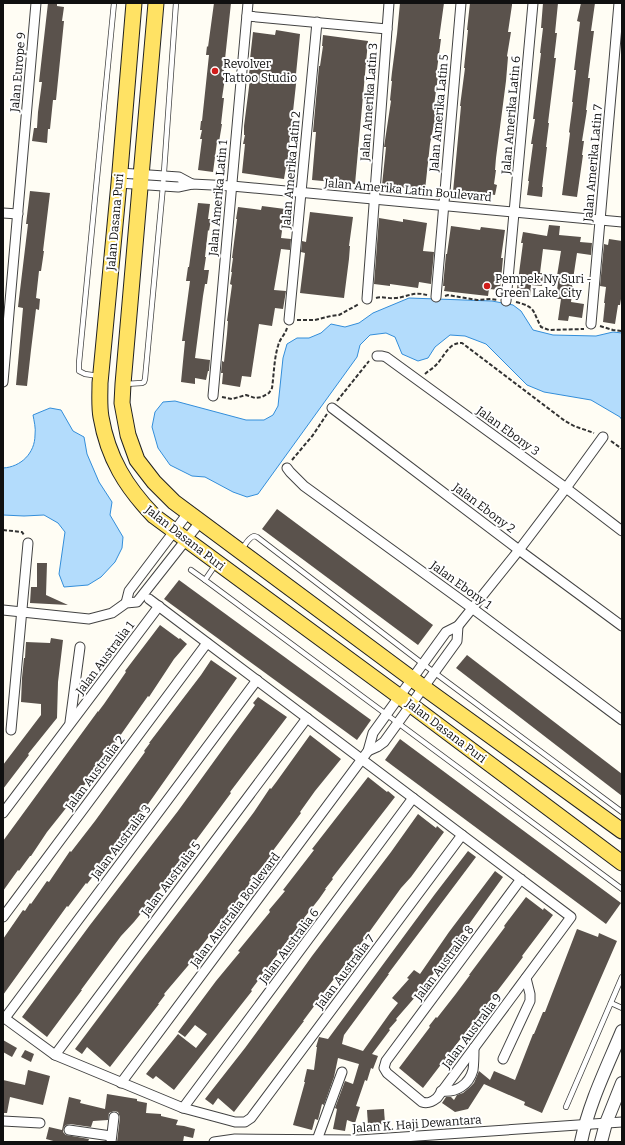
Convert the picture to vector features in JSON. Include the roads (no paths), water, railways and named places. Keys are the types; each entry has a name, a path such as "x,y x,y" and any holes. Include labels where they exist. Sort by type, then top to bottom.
{"main road":[{"name":"Jalan Dasana Puri","path":"134,3 101,377 101,416 108,447 120,474 138,500 154,516 405,700 622,862"},
{"name":"Jalan Dasana Puri","path":"156,3 122,403 128,435 137,460 154,482 174,502 418,683 622,831"}],"street":[{"name":"Jalan Europe 9","path":"3,382 36,3"},
{"name":"Jalan Amerika Latin 1","path":"213,396 248,3"},
{"name":"Jalan Amerika Latin 3","path":"367,299 389,3"},
{"name":"Jalan Amerika Latin 5","path":"436,297 461,3"},
{"name":"Jalan Amerika Latin 6","path":"506,301 533,3"},
{"name":"Jalan Amerika Latin 7","path":"591,324 619,3"},
{"path":"247,16 387,29"},
{"name":"Jalan Amerika Latin 2","path":"289,320 317,22"},
{"path":"119,178 141,179 164,176 179,177 192,184"},
{"path":"141,179 163,186 178,187 192,184"},
{"name":"Jalan Amerika Latin Boulevard","path":"192,184 301,192 622,222"},
{"path":"3,213 18,214"},
{"name":"Jalan Ebony 3","path":"377,356 386,357 622,530"},
{"name":"Jalan Ebony 2","path":"332,408 622,626"},
{"path":"368,751 384,742 397,723 405,700 418,683 423,664 446,632 458,626 519,550 603,437"},
{"name":"Jalan Ebony 1","path":"287,468 304,486 472,608 622,720"},
{"path":"126,603 129,592 180,535 194,517"},
{"path":"3,610 89,619 112,613 126,603 137,602 180,535 194,517"},
{"path":"11,730 28,543"},
{"path":"149,599 521,879"},
{"name":"Jalan Australia 1","path":"3,813 159,606"},
{"path":"368,751 373,734 386,715 405,700 418,683 434,672 457,641 458,626"},
{"name":"Jalan Australia 2","path":"3,917 207,643"},
{"name":"Jalan Australia 1","path":"70,724 80,647"},
{"name":"Jalan Australia 3","path":"4,1017 257,680"},
{"name":"Jalan Australia 5","path":"55,1055 306,718"},
{"name":"Jalan Australia Boulevard","path":"121,1083 368,751"},
{"name":"Jalan Australia 6","path":"183,1108 413,798"},
{"name":"Jalan Australia 7","path":"183,1108 235,1122 245,1122 251,1118 462,835"},
{"name":"Jalan Australia 9","path":"439,1095 571,917 521,879"},
{"name":"Jalan Australia 8","path":"439,1095 430,1103 422,1102 387,1073 384,1068 386,1061 521,879"},
{"path":"503,1059 530,1001 526,978"},
{"path":"4,1017 55,1055 183,1108"},
{"path":"581,1142 585,1124 596,1093 622,1031"},
{"path":"439,1095 462,1087 470,1078 474,1048"},
{"path":"317,1140 342,1072"},
{"path":"601,1142 606,1123 622,1083"},
{"path":"69,1130 111,1139 114,1117"},
{"path":"3,1121 40,1123"},
{"name":"Jalan K. Haji Dewantara","path":"214,1142 236,1139 359,1140 622,1122"}],"lane":[{"path":"101,377 82,373 79,371 79,363 114,3"},
{"path":"123,384 142,383 146,379 164,176 176,3"},
{"path":"241,552 248,540 254,536 257,537 423,664 622,812"},
{"path":"205,580 217,563"},
{"path":"191,570 622,890"},
{"path":"566,1107 622,977"},
{"path":"611,1003 622,1008"}],"water":[{"path":"409,298 492,301 513,305 521,311 533,330 553,335 596,336 613,332 622,333 622,420 620,417 591,400 544,392 527,385 486,344 465,336 450,335 435,347 428,358 418,361 402,354 395,337 386,333 370,335 360,345 357,357 258,494 247,497 233,492 205,477 192,476 170,465 158,448 152,427 155,412 163,402 175,401 246,420 264,420 273,415 278,406 283,358 287,344 297,338 309,338 321,333 331,324 345,327 359,323 373,313"},
{"path":"50,408 61,410 73,431 84,437 87,454 99,482 112,502 110,515 123,537 122,548 115,562 101,577 88,585 64,587 59,574 65,532 58,523 44,515 3,515 3,468 16,465 30,453 33,448 35,432 33,415"}],"place":[{"name":"Revolver Tattoo Studio","path":"215,71"},
{"name":"Pempek Ny Suri - Green Lake City","path":"487,286"}]}
